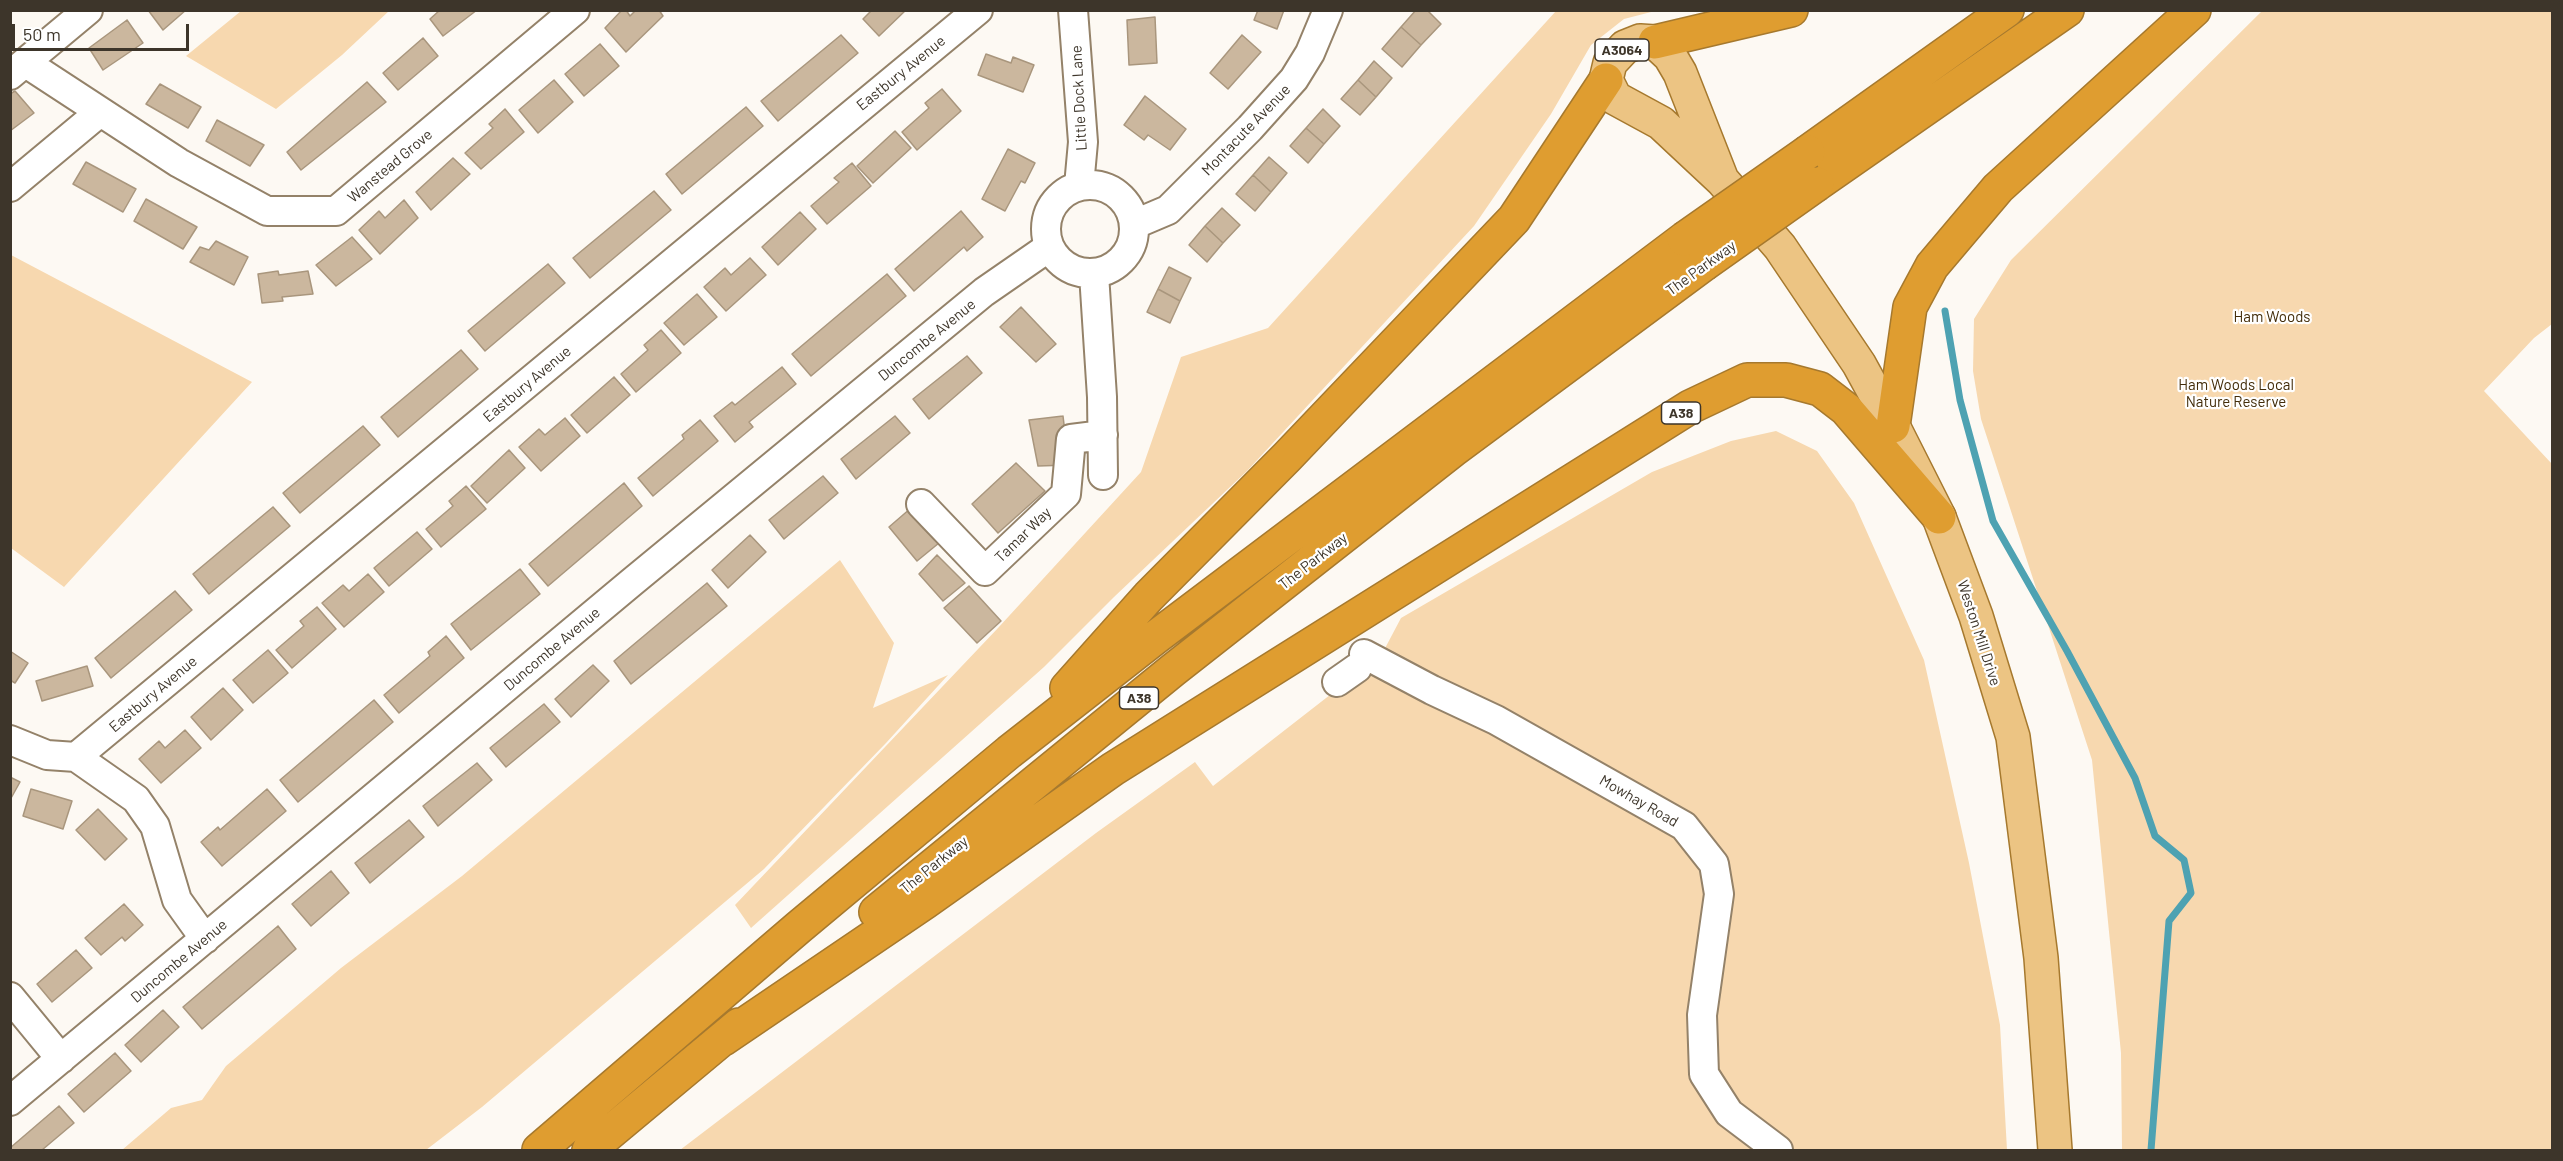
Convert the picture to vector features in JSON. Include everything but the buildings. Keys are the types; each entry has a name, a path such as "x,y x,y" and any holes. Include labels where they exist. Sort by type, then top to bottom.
{"highway":[{"path":"1655,42 1791,10"},
{"name":"A38","path":"539,1150 790,934 1010,752 1223,587 1684,239 2007,10"},
{"name":"The Parkway","path":"589,1150 1173,670 1453,450 1704,264 2067,10"},
{"path":"1893,426 1910,307 1932,266 1998,188 2194,10"},
{"name":"A38","path":"1010,752 1149,596 1287,457 1514,219 1606,80"},
{"name":"A38","path":"723,1039 925,902 1113,769 1690,407 1747,380 1786,380 1820,389 1846,409 1938,517"}],"main road":[{"name":"A3064","path":"1640,41 1655,42 1670,56 1680,73 1722,180 1661,123 1615,98 1606,80 1610,63 1625,47 1640,41"},
{"name":"Weston Mill Drive","path":"1722,180 1780,247 1860,364 1938,517 1976,616 2013,737 2041,958 2055,1150"}],"street":[{"path":"19,69 88,10"},
{"name":"Wanstead Grove","path":"19,69 100,112 179,163 267,211 336,211 575,10"},
{"name":"Eastbury Avenue","path":"76,757 978,10"},
{"name":"Little Dock Lane","path":"1073,10 1083,142 1078,186"},
{"name":"Montacute Avenue","path":"1135,224 1168,210 1250,128 1294,79 1310,52 1328,10"},
{"path":"10,187 100,112"},
{"path":"1099,185 1118,194 1130,209 1135,224 1133,242 1122,261 1111,269 1094,274 1074,271 1058,261 1049,247 1046,226 1052,206 1064,193 1078,186 1099,185"},
{"name":"Duncombe Avenue","path":"10,1101 640,574 984,292 1049,247"},
{"path":"1094,274 1102,397 1103,476"},
{"name":"Tamar Way","path":"921,504 985,571 1066,494 1071,439 1102,435"},
{"name":"Mowhay Road","path":"1353,668 1432,690 1496,720 1684,826 1714,864 1719,894 1702,1015 1704,1074 1729,1113 1778,1150"},
{"path":"10,740 47,755 76,757 136,799 155,826 177,900 205,939"},
{"path":"10,997 61,1059"}],"green space":[{"path":"241,11 389,11 342,55 276,109 186,56"},
{"path":"1556,11 1655,11 1624,19 1591,45 1551,114 1474,226 1247,471 1044,667 751,928 735,905 998,628 1141,472 1181,357 1268,328"},
{"name":"Ham Woods","path":"2262,11 2552,11 2552,324 2534,338 2484,391 2552,464 2552,1150 2122,1150 2121,1053 2092,760 1981,419 1973,371 1974,319 2011,260"},
{"path":"11,255 252,382 64,587 11,548"},
{"path":"1776,431 1817,451 1854,503 1924,660 1969,863 2000,1025 2007,1150 680,1150 1096,833 1195,762 1213,786 1362,670 1373,671 1401,618 1652,472 1731,441"},
{"path":"840,560 894,643 873,708 948,675 886,743 764,869 482,1107 426,1150 122,1150 171,1108 202,1100 226,1066 341,968 462,876"}],"waterway":[{"path":"1945,311 1960,400 1993,521 2067,651 2135,778 2155,836 2184,860 2191,893 2169,921 2151,1150"}],"park label":[{"name":"Ham Woods Local Nature Reserve","path":"2236,394"}]}
